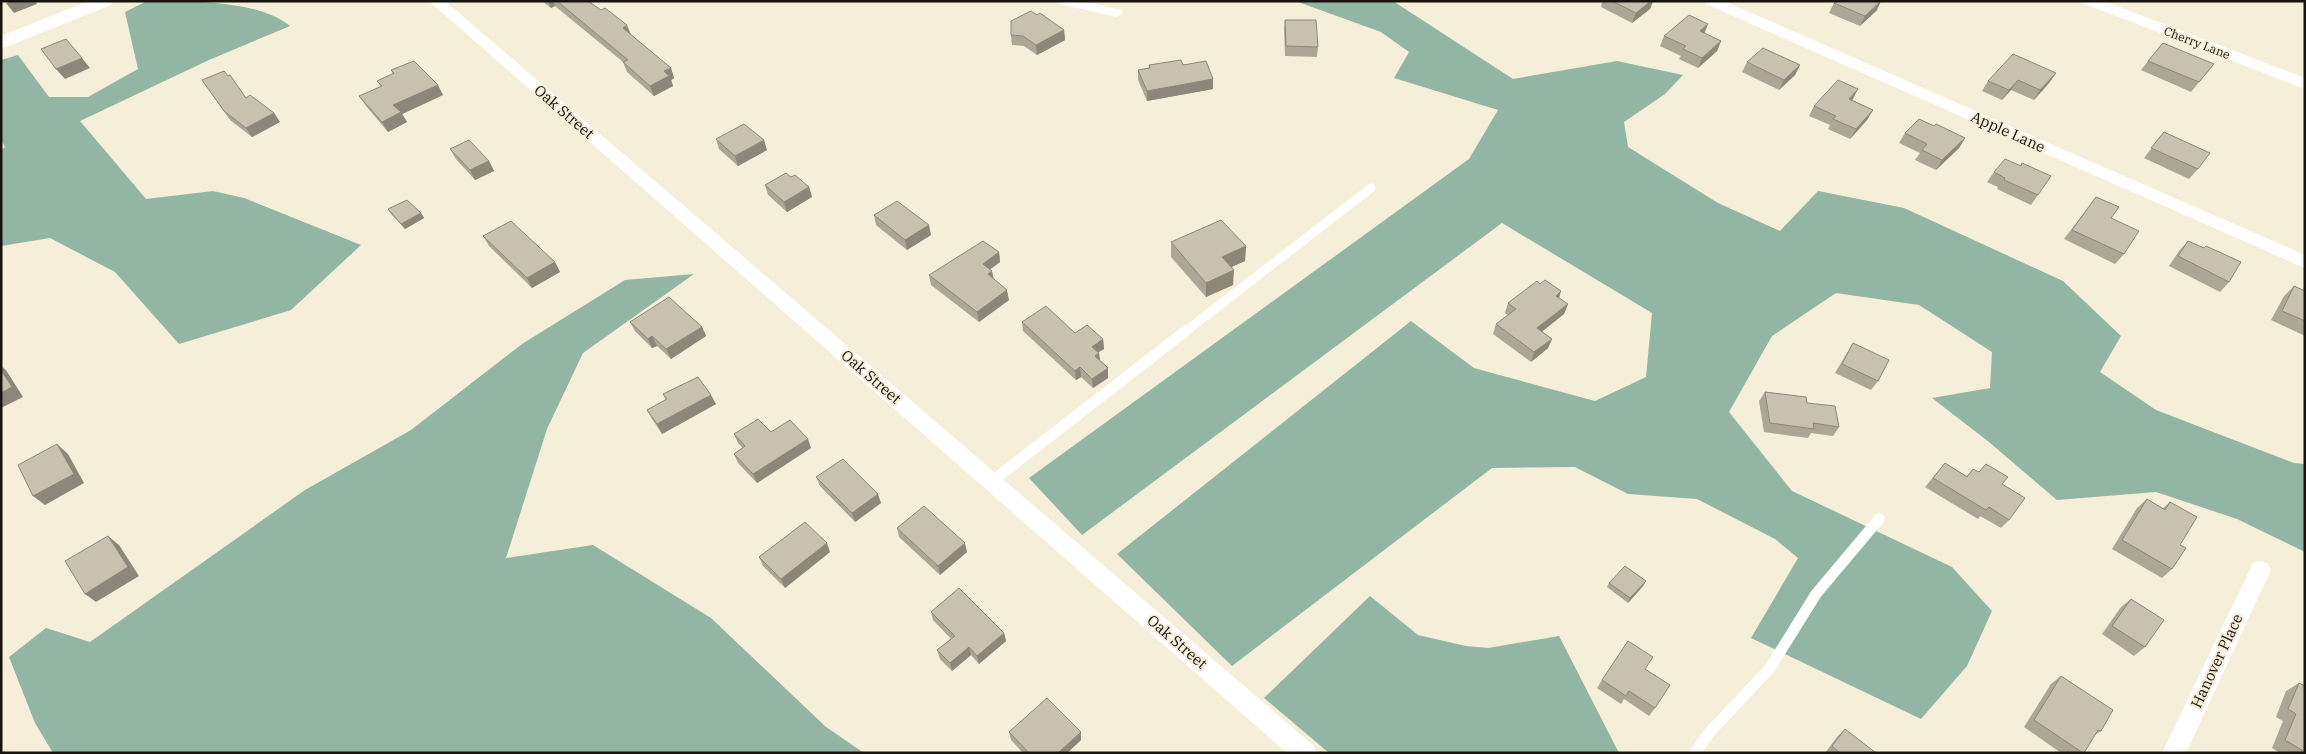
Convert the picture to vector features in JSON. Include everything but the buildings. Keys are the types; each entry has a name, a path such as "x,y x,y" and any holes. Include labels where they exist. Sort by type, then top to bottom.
{"street":[{"path":"1,43 105,1"},
{"name":"Oak Street","path":"436,1 1305,753"},
{"path":"1065,1 1116,14"},
{"name":"Apple Lane","path":"1711,1 2305,262"},
{"name":"Cherry Lane","path":"2090,1 2305,84"},
{"name":"Hanover Place","path":"2174,753 2260,570"}],"lane":[{"path":"991,482 1371,188"},
{"path":"1695,753 1709,734 1770,668 1816,594 1879,520"}],"green space":[{"path":"147,1 203,2 242,7 277,17 290,26 209,60 80,121 146,199 213,191 244,198 361,245 291,310 179,344 115,272 50,238 1,246 1,150 5,147 1,139 1,60 18,55 49,97 88,97 138,69 125,12"},
{"path":"1393,1 1513,79 1617,61 1683,75 1665,94 1624,122 1628,147 1718,203 1780,231 1818,191 1904,208 2063,281 2121,336 2100,372 2156,410 2294,463 2305,464 2305,552 2237,519 2156,492 2057,500 1989,442 1932,398 1990,388 1992,352 1919,305 1836,293 1772,336 1729,412 1792,491 1952,567 1992,611 1967,666 1921,719 1751,638 1798,558 1775,539 1697,499 1628,494 1575,467 1492,468 1232,666 1117,554 1411,321 1474,368 1595,401 1646,377 1652,313 1502,223 1082,535 1029,478 1469,159 1498,110 1394,78 1409,52 1381,32 1298,2"},
{"path":"694,274 583,353 547,429 506,558 593,545 711,618 826,727 864,753 53,753 35,723 9,657 46,628 90,642 305,490 411,430 522,344 625,280"},
{"path":"1370,596 1418,635 1466,646 1488,648 1559,636 1619,753 1329,753 1264,698"}]}
